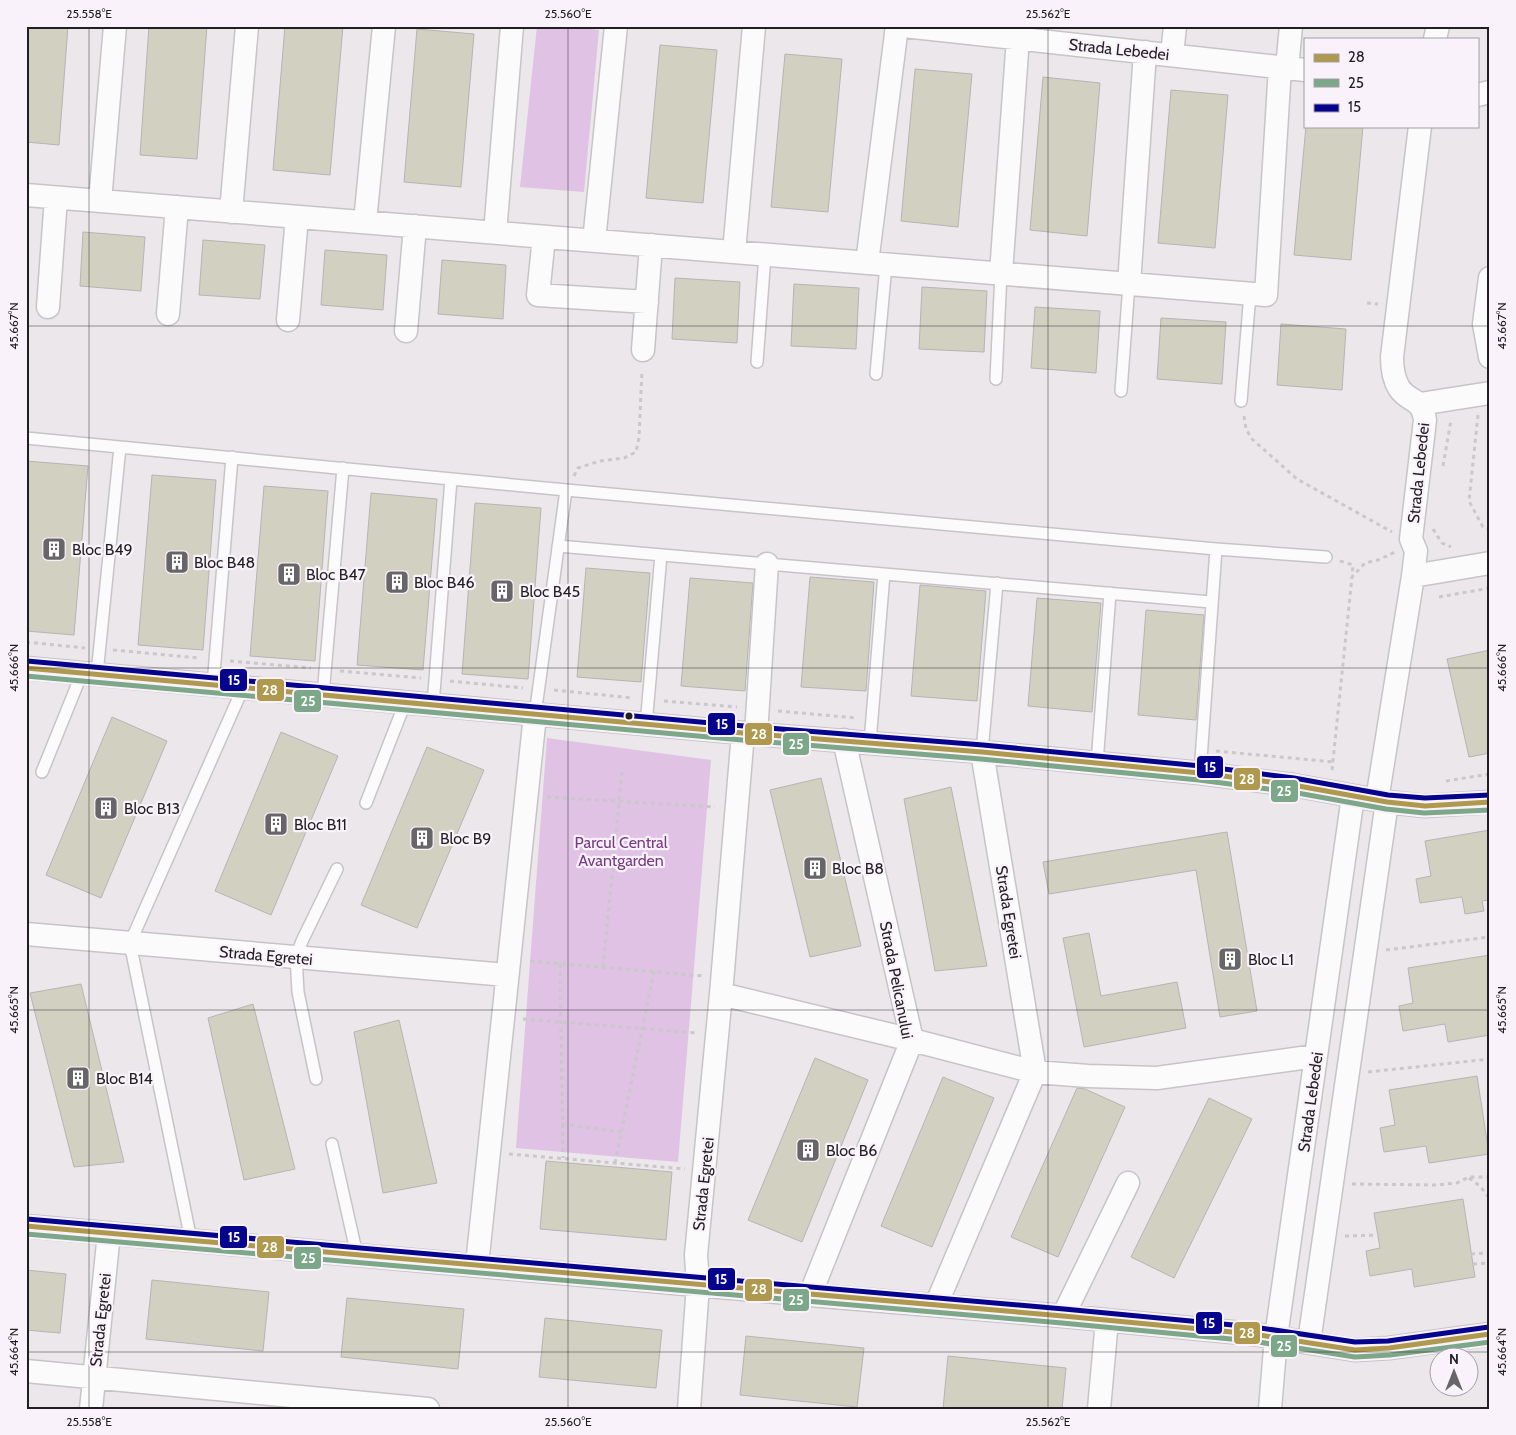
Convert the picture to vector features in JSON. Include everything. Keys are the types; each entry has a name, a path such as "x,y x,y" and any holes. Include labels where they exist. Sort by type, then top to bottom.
{"street":[{"path":"100,201 115,26"},
{"path":"231,212 247,26"},
{"path":"365,222 384,26"},
{"path":"495,233 512,26"},
{"path":"594,241 616,26"},
{"path":"734,252 754,26"},
{"path":"877,264 897,26"},
{"name":"Strada Lebedei","path":"904,26 947,28 1018,38 1061,35 1146,52 1290,68"},
{"path":"1172,55 1175,26"},
{"path":"26,195 1266,295 1290,68 1290,26"},
{"path":"1001,274 1018,38"},
{"path":"1129,284 1146,52"},
{"name":"Strada Lebedei","path":"1309,1342 1365,952 1382,801 1416,551 1407,538 1425,420 1424,411 1420,404 1409,398 1399,388 1393,373 1392,357 1420,128"},
{"path":"48,307 56,198"},
{"path":"168,314 177,207"},
{"path":"288,320 296,217"},
{"path":"406,331 415,226"},
{"path":"544,237 538,295 647,302"},
{"path":"643,350 650,245"},
{"path":"1490,278 1484,324 1490,357"},
{"path":"1420,404 1485,394"},
{"path":"1413,576 1490,563"},
{"name":"Strada Egretei","path":"689,1409 698,1285 696,1255 737,808 749,734 758,709 767,564"},
{"path":"26,668 433,706 749,734 870,742 1200,773 1425,806 1490,802"},
{"path":"477,1265 535,715"},
{"name":"Strada Pelicanului","path":"810,1296 912,1040 844,740"},
{"name":"Strada Egretei","path":"982,752 1035,1072"},
{"name":"Strada Lebedei","path":"1270,1409 1276,1337 1353,796"},
{"name":"Strada Egretei","path":"26,934 296,957 507,967"},
{"path":"722,986 912,1040 1035,1072 1157,1078 1316,1056"},
{"path":"936,1305 1035,1072"},
{"path":"1064,1316 1128,1183"},
{"path":"26,1225 810,1296 1107,1320 1276,1337 1355,1350 1389,1348 1490,1334"},
{"name":"Strada Egretei","path":"91,1409 109,1233"},
{"path":"1100,1409 1107,1320"},
{"name":"Strada Egretei","path":"26,1371 94,1377 227,1399 422,1408"}],"lane":[{"path":"757,362 765,255"},
{"path":"876,374 877,264"},
{"path":"996,379 1001,274"},
{"path":"1121,392 1129,284"},
{"path":"1241,401 1250,294"},
{"path":"26,438 566,490 1216,549 1326,557"},
{"path":"42,772 99,649 120,447"},
{"path":"213,685 232,458"},
{"path":"323,695 343,468"},
{"path":"433,706 451,479"},
{"path":"535,715 566,490"},
{"path":"558,546 1211,602"},
{"path":"1200,773 1216,549"},
{"path":"646,725 661,555"},
{"path":"870,742 884,574"},
{"path":"982,752 997,583"},
{"path":"1097,763 1110,593"},
{"path":"191,1240 130,943 243,688"},
{"path":"366,803 405,703"},
{"path":"316,1079 298,992 296,957 299,947 337,869"},
{"path":"332,1144 357,1255"}],"path":[{"path":"566,490 578,468 600,461 624,458 636,452 639,438 643,350"},
{"path":"1485,394 1469,501 1483,527 1490,530"},
{"path":"1442,473 1454,399"},
{"path":"1241,401 1246,429 1252,439 1297,479 1407,538 1394,553 1365,563 1352,577"},
{"path":"1433,528 1442,543 1454,548"},
{"path":"1326,557 1353,565 1330,791"},
{"path":"1440,597 1490,588"},
{"path":"26,642 872,720"},
{"path":"1201,750 1333,762"},
{"path":"603,968 622,772"},
{"path":"1437,783 1490,774"},
{"path":"526,796 737,808"},
{"path":"1365,952 1490,937"},
{"path":"507,967 560,964 654,972 722,986"},
{"path":"560,964 563,1158"},
{"path":"615,1163 654,972"},
{"path":"502,1017 717,1035"},
{"path":"1348,1074 1490,1059"},
{"path":"562,1124 622,1132"},
{"path":"488,1152 705,1170"},
{"path":"1332,1184 1436,1185 1457,1183 1469,1178 1490,1177"},
{"path":"1469,1178 1480,1186 1490,1199"},
{"path":"1324,1237 1380,1235"},
{"path":"1471,1254 1490,1254"},
{"path":"1473,1264 1490,1263"}],"green space":[{"path":"537,26 566,26 599,30 584,192 520,187"},
{"name":"Parcul Central Avantgarden","path":"547,738 711,760 678,1162 516,1148"}],"building":[{"path":"26,26 68,26 59,145 26,142"},
{"path":"149,26 207,26 197,159 140,155"},
{"path":"285,26 343,26 330,175 273,170"},
{"path":"417,29 474,34 461,187 404,182"},
{"path":"660,45 717,50 703,203 646,198"},
{"path":"785,54 842,59 828,212 771,207"},
{"path":"915,69 972,74 958,227 901,221"},
{"path":"1043,77 1100,83 1087,236 1030,230"},
{"path":"1171,90 1228,95 1215,248 1158,243"},
{"path":"1306,128 1363,128 1351,260 1294,255"},
{"path":"83,232 145,237 141,291 80,286"},
{"path":"203,240 265,245 260,299 199,295"},
{"path":"325,250 387,255 383,310 321,305"},
{"path":"442,260 506,265 503,319 438,314"},
{"path":"675,278 740,282 737,343 672,339"},
{"path":"794,284 859,288 856,349 791,346"},
{"path":"922,287 987,291 984,352 919,349"},
{"path":"1035,307 1100,311 1096,373 1031,368"},
{"path":"1161,318 1226,322 1222,384 1157,379"},
{"path":"1281,324 1346,329 1342,390 1277,385"},
{"name":"Bloc B49","path":"26,461 88,466 74,635 26,631"},
{"name":"Bloc B48","path":"152,475 216,480 203,650 138,645"},
{"name":"Bloc B47","path":"264,486 328,491 315,661 250,656"},
{"name":"Bloc B46","path":"371,493 437,499 423,670 357,665"},
{"name":"Bloc B45","path":"475,503 541,508 528,679 462,674"},
{"path":"586,568 650,573 641,682 577,677"},
{"path":"810,577 874,582 866,691 801,687"},
{"path":"690,578 753,583 745,691 681,686"},
{"path":"920,585 986,591 977,701 911,696"},
{"path":"1037,598 1101,603 1092,712 1028,706"},
{"path":"1146,610 1204,615 1196,720 1138,715"},
{"path":"1490,650 1490,753 1469,757 1447,659"},
{"name":"Bloc B13","path":"112,717 167,741 101,898 46,875"},
{"name":"Bloc B11","path":"281,732 338,756 271,915 215,891"},
{"name":"Bloc B9","path":"427,747 484,770 417,928 361,905"},
{"name":"Bloc B8","path":"821,778 861,946 810,957 770,790"},
{"path":"951,787 987,966 935,971 904,799"},
{"path":"1490,830 1490,900 1482,901 1484,911 1465,914 1462,897 1420,903 1416,879 1431,876 1425,841"},
{"name":"Bloc L1","path":"1227,832 1257,1011 1220,1017 1196,870 1049,894 1043,862"},
{"path":"1089,933 1101,996 1177,982 1186,1028 1084,1047 1063,938"},
{"path":"1490,955 1490,1035 1448,1042 1445,1024 1403,1031 1399,1006 1413,1003 1408,968"},
{"name":"Bloc B14","path":"81,984 124,1162 74,1167 30,993"},
{"path":"253,1004 295,1169 244,1180 208,1018"},
{"path":"399,1020 437,1183 383,1193 354,1032"},
{"name":"Bloc B6","path":"815,1058 868,1080 802,1242 748,1220"},
{"path":"1477,1076 1489,1154 1429,1163 1426,1146 1384,1152 1380,1128 1395,1125 1389,1090"},
{"path":"943,1077 994,1098 932,1247 881,1226"},
{"path":"1077,1088 1085,1089 1125,1107 1058,1257 1011,1237"},
{"path":"1209,1098 1252,1119 1174,1278 1131,1257"},
{"path":"546,1161 672,1172 666,1240 540,1229"},
{"path":"1463,1199 1475,1277 1414,1287 1412,1269 1370,1276 1366,1251 1380,1248 1374,1213"},
{"path":"26,1270 66,1274 60,1333 26,1330"},
{"path":"152,1280 269,1292 263,1351 146,1339"},
{"path":"347,1298 464,1309 458,1369 341,1357"},
{"path":"545,1318 662,1330 656,1388 539,1377"},
{"path":"746,1336 864,1348 857,1407 740,1395"},
{"path":"948,1356 1066,1368 1062,1409 943,1409"}],"transit line":[{"name":"15","path":"27,661 1201,766 1294,778 1388,795 1425,798 1490,795"},
{"name":"28","path":"26,668 1200,773 1293,785 1387,802 1425,806 1490,802"},
{"name":"25","path":"26,676 742,740 981,759 1199,780 1292,792 1386,809 1424,813 1490,810"},
{"name":"15","path":"27,1219 1064,1309 1254,1327 1355,1342 1388,1341 1489,1327"},
{"name":"28","path":"26,1226 1063,1316 1253,1334 1355,1350 1389,1348 1490,1334"},
{"name":"25","path":"26,1234 1062,1323 1252,1341 1355,1357 1390,1355 1490,1342"}],"place":[{"name":"Bloc B49","path":"54,549"},
{"name":"Bloc B48","path":"177,562"},
{"name":"Bloc B47","path":"289,574"},
{"name":"Bloc B46","path":"397,582"},
{"name":"Bloc B45","path":"502,591"},
{"name":"Bloc B13","path":"106,808"},
{"name":"Bloc B11","path":"276,824"},
{"name":"Bloc B9","path":"422,838"},
{"name":"Bloc B8","path":"815,868"},
{"name":"Bloc L1","path":"1230,959"},
{"name":"Bloc B14","path":"78,1078"},
{"name":"Bloc B6","path":"808,1150"}]}
